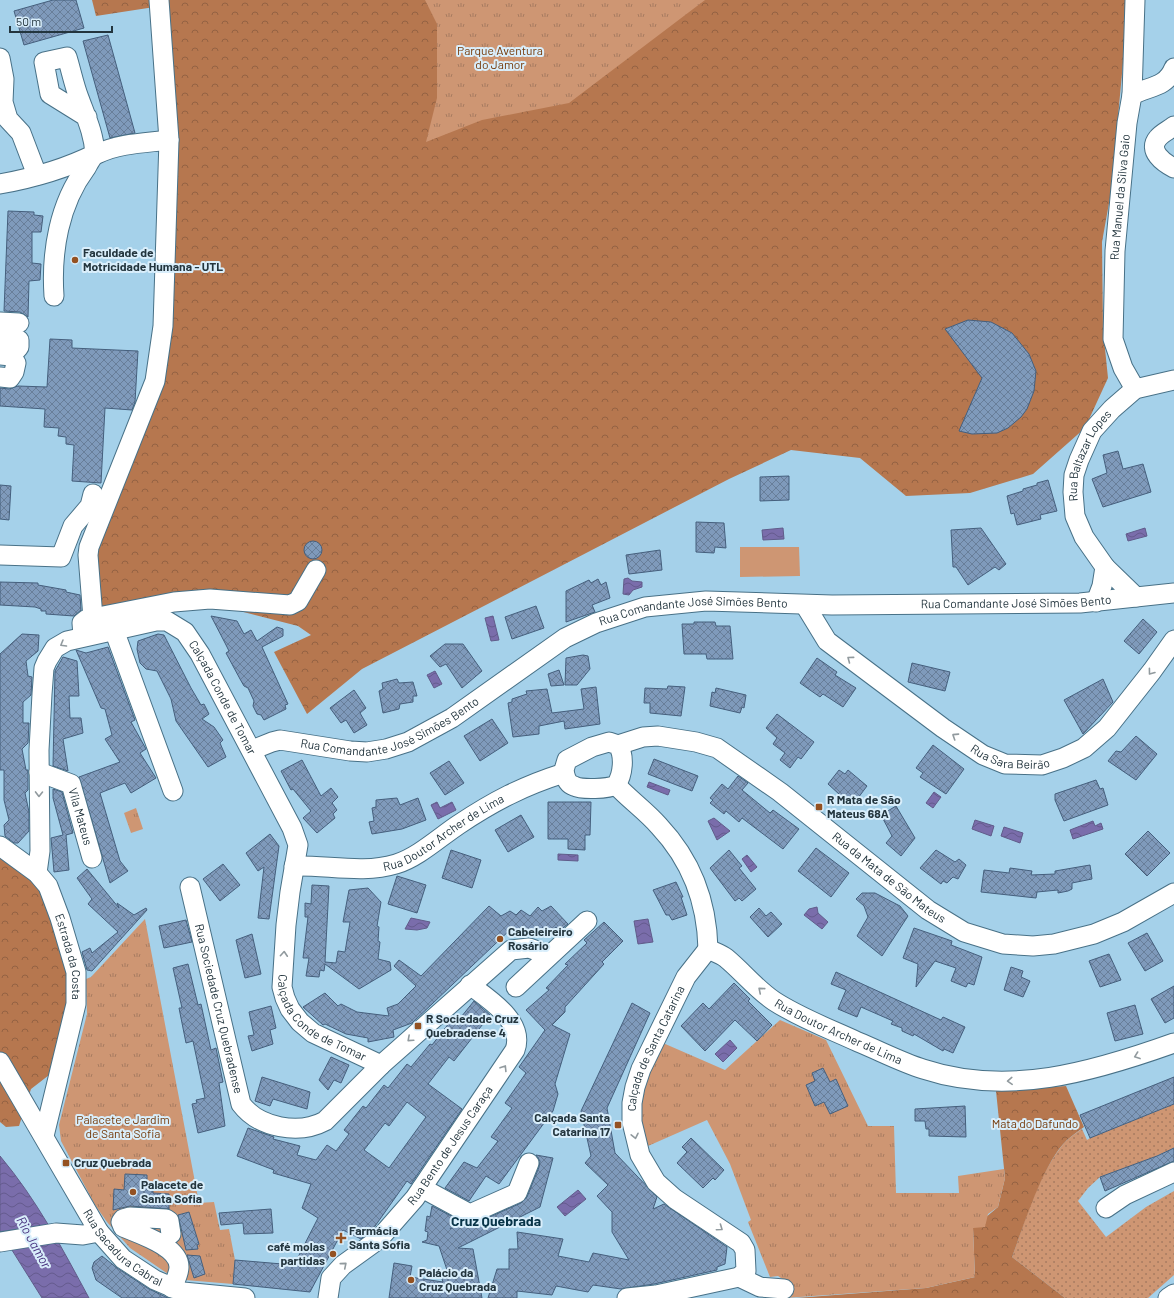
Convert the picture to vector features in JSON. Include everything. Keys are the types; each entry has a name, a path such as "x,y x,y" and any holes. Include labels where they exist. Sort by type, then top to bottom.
{"street":[{"path":"93,618 89,547 155,381 163,326 169,140 159,0"},
{"name":"Rua Manuel da Silva Gaio","path":"1135,0 1132,95 1127,123 1115,251 1113,339 1122,368 1135,389"},
{"path":"0,58 4,79 4,102 8,119 21,133 37,175"},
{"path":"1132,95 1142,90 1155,88 1165,82 1174,68"},
{"path":"54,296 54,261 59,230 71,192 78,178 95,154 95,142 87,117"},
{"path":"1174,126 1157,139 1155,145 1156,153 1161,161 1174,168"},
{"path":"0,184 66,167 95,154 135,143 169,140"},
{"path":"0,322 20,323"},
{"path":"0,338 19,340 19,347 6,356 16,363 14,372 10,378 0,377"},
{"name":"Rua Baltazar Lopes","path":"1136,597 1105,567 1084,537 1075,516 1073,492 1074,475 1092,431 1112,409 1135,389 1174,380"},
{"path":"60,557 73,526 90,506 93,494"},
{"path":"0,554 60,557 89,565"},
{"path":"1096,602 1102,586 1105,567"},
{"path":"83,636 82,623 87,619 174,602 210,599 290,605 298,601 316,570"},
{"name":"Rua Comandante José Simões Bento","path":"252,750 280,740 350,751 367,752 386,749 408,742 452,718 565,638 596,623 645,607 706,601 832,606 1096,602 1136,597 1174,595"},
{"name":"Rua Sara Beirão","path":"805,605 827,641 943,728 983,755 1005,764 1042,765 1063,758 1084,748 1107,728 1152,671 1174,640"},
{"path":"827,641 832,606"},
{"name":"Calçada Conde de Tomar","path":"37,873 40,851 39,772 44,668 55,648 67,640 167,621 185,632 212,675 292,828 298,845 286,925 283,970 284,998 295,1016 313,1033 382,1065"},
{"path":"114,630 173,791"},
{"name":"Rua da Mata de São Mateus","path":"618,745 643,737 658,736 696,742 717,748 780,792 928,910 964,932 1003,944 1033,946 1054,944 1094,934 1123,922 1174,894"},
{"path":"609,742 618,745 622,759 621,776 616,785 605,788 574,786 569,783 564,773 564,765 567,760 573,756 609,742"},
{"name":"Vila Mateus","path":"39,772 71,784 92,858"},
{"name":"Rua Doutor Archer de Lima","path":"294,866 317,865 377,869 398,864 497,801 521,788 564,773"},
{"path":"616,785 659,825 676,847 692,872 701,896 707,925 708,948"},
{"path":"298,845 317,865"},
{"name":"Estrada da Costa","path":"0,846 37,873 48,886 71,952 77,981 76,1004 44,1136"},
{"name":"Rua Sociedade Cruz Quebradense","path":"190,887 241,1104 246,1110 261,1120 294,1129 317,1126 330,1117 382,1065 511,950 529,948 549,955"},
{"path":"516,987 587,921"},
{"name":"Rua Doutor Archer de Lima","path":"708,948 725,957 773,1000 812,1022 901,1061 924,1069 962,1078 1008,1081 1064,1076 1124,1061 1174,1043"},
{"name":"Calçada de Santa Catarina","path":"708,948 686,977 641,1069 632,1103 632,1122 640,1155 656,1182 676,1199 741,1243 745,1250 747,1264 746,1271 740,1277"},
{"name":"Rua Bento de Jesus Caraça","path":"328,1298 331,1278 343,1265 379,1239 397,1220 422,1188 502,1071 517,1042 513,1024 486,996 470,985"},
{"name":"Rua Sacadura Cabral","path":"0,1062 99,1232 123,1259 155,1280 183,1292 245,1298"},
{"path":"422,1188 470,1214 517,1192 529,1163"},
{"path":"1106,1208 1125,1195 1174,1172"},
{"path":"56,1233 88,1212"},
{"path":"171,1234 169,1220 166,1219 130,1217 123,1219 121,1222 123,1227 164,1245 174,1253 178,1259 179,1268 172,1288"},
{"path":"0,1242 56,1233 83,1235 99,1232"},
{"path":"627,1298 656,1295 740,1277 760,1287 784,1289"},
{"path":"1168,1298 1174,1294"}],"green space":[{"path":"92,0 1126,0 1128,9 1111,192 1102,242 1103,329 1108,378 1085,428 1033,474 970,493 906,496 860,458 791,450 729,479 362,669 307,714 274,652 311,635 298,626 178,595 94,611 95,552 158,388 161,6 96,16"},
{"name":"Parque Aventura do Jamor","path":"425,0 705,0 569,103 482,120 426,142 437,98 437,24"},
{"path":"740,547 799,547 800,576 740,577"},
{"path":"136,808 143,829 131,833 124,813"},
{"path":"0,855 40,885 65,952 70,989 53,1072 31,1089 19,1126 6,1127 0,1122"},
{"name":"Palacete e Jardim de Santa Sofia","path":"145,919 199,1203 214,1202 220,1230 229,1229 235,1260 233,1284 185,1280 171,1276 130,1248 107,1222 95,1205 61,1141 59,1125 87,1014 86,979 91,977"},
{"path":"780,1020 826,1040 868,1126 894,1126 896,1193 959,1193 958,1176 1004,1169 1005,1178 998,1207 988,1214 985,1227 973,1228 975,1277 926,1288 785,1298 784,1280 778,1276 770,1277 748,1222 751,1220 730,1164 707,1120 648,1146 643,1132 641,1105 646,1080 663,1043 725,1070"},
{"name":"Mata do Dafundo","path":"1066,1086 1084,1127 1067,1140 1058,1150 1050,1163 1028,1212 1012,1257 1065,1298 796,1298 926,1288 975,1277 973,1228 998,1207 1005,1178 996,1091"},
{"path":"1174,1104 1174,1148 1152,1158 1100,1177 1088,1188 1078,1201 1106,1237 1146,1207 1174,1191 1174,1275 1148,1298 1065,1298 1012,1257 1040,1182 1047,1168 1067,1140 1082,1129 1087,1140"}],"water":[{"path":"783,528 784,539 763,540 762,530"},
{"path":"1145,528 1147,536 1128,541 1126,534"},
{"path":"628,578 632,581 642,582 642,587 633,590 629,595 623,594 624,579"},
{"path":"493,616 499,640 491,641 485,618"},
{"path":"435,671 442,684 434,688 427,675"},
{"path":"649,782 670,790 668,795 647,787"},
{"path":"934,792 941,797 933,808 926,803"},
{"path":"437,802 440,808 452,802 456,810 438,819 431,805"},
{"path":"714,818 730,831 717,840 708,821"},
{"path":"975,820 994,826 991,836 972,829"},
{"path":"1093,821 1095,826 1101,823 1103,829 1073,839 1070,830"},
{"path":"1004,827 1023,833 1020,843 1001,836"},
{"path":"558,854 578,855 578,861 558,860"},
{"path":"747,855 757,867 751,872 742,859"},
{"path":"817,907 818,913 828,922 822,929 804,915 809,909"},
{"path":"411,918 430,922 427,928 417,930 405,929"},
{"path":"648,919 653,942 638,944 634,921"},
{"path":"730,1040 737,1048 723,1062 715,1054"},
{"name":"Rio Jamor","path":"0,1156 37,1207 59,1243 89,1298 42,1298 0,1231"},
{"path":"578,1190 586,1199 565,1216 557,1207"}],"building":[{"path":"53,0 76,0 84,28 24,45 14,11"},
{"path":"108,35 135,133 110,138 83,41"},
{"path":"8,211 34,212 34,215 43,216 41,232 32,232 32,263 41,264 40,280 29,281 28,317 20,312 4,311"},
{"path":"968,320 991,322 1012,333 1029,354 1036,371 1034,391 1027,409 1021,417 1008,428 997,433 972,434 959,431 982,378 945,329"},
{"path":"50,339 72,340 72,348 138,351 135,402 132,410 105,408 101,483 72,481 74,445 66,444 66,437 58,436 59,428 44,427 45,409 0,406 0,388 9,389 18,386 47,387"},
{"path":"1118,451 1123,469 1143,464 1151,492 1103,507 1092,479 1107,473 1103,455"},
{"path":"789,476 789,500 760,501 760,477"},
{"path":"1048,480 1057,511 1040,515 1041,519 1017,525 1014,513 1011,514 1007,496 1037,485 1037,483"},
{"path":"0,485 11,486 9,520 0,519"},
{"path":"696,522 724,523 726,548 715,547 714,553 696,552"},
{"path":"981,528 1006,564 999,570 995,567 968,585 956,567 953,567 951,530"},
{"path":"313,541 319,544 322,550 319,556 313,559 307,556 304,550 307,544"},
{"path":"660,550 662,570 629,574 626,555"},
{"path":"598,579 601,585 606,582 610,598 592,605 595,612 566,622 566,591 589,580 591,583"},
{"path":"0,582 38,583 38,585 66,590 66,592 80,595 81,610 74,616 46,614 46,611 41,611 41,609 35,607 0,605"},
{"path":"536,606 544,628 512,639 505,617"},
{"path":"211,616 237,621 244,634 251,630 257,641 277,627 283,629 283,636 262,647 288,704 285,705 286,709 264,720 261,715 257,714 253,706 254,701 248,688 244,686 226,653 229,651"},
{"path":"1143,619 1157,632 1139,654 1124,641"},
{"path":"694,622 715,622 716,626 730,626 733,659 707,659 706,654 684,654 682,624 694,624"},
{"path":"22,634 39,635 38,651 26,661 28,676 32,677 31,695 23,702 23,723 29,723 28,743 22,749 26,770 28,770 28,790 25,793 29,812 29,831 18,843 14,843 5,836 4,825 9,820 4,800 4,770 0,770 0,654"},
{"path":"158,634 164,635 191,688 201,705 204,704 209,714 202,719 214,727 223,740 220,743 226,757 208,767 176,721 171,699 157,671 146,669 140,663 137,649 138,641"},
{"path":"445,644 463,644 482,671 462,688 446,664 440,667 430,656"},
{"path":"108,647 135,720 131,722 146,749 140,753 156,778 131,793 125,783 100,793 120,861 128,871 110,883 79,777 120,762 105,739 112,735 105,709 101,708 76,650 86,653"},
{"path":"583,655 588,656 590,669 577,685 565,685 566,658"},
{"path":"63,657 77,661 79,696 69,696 70,718 81,718 83,733 63,739 68,771 53,766 55,671"},
{"path":"817,658 837,672 835,675 856,688 843,707 823,694 820,697 800,683"},
{"path":"912,663 950,672 945,691 908,682"},
{"path":"559,670 564,685 551,686 548,674"},
{"path":"397,679 399,683 413,682 417,696 413,696 413,702 400,704 399,709 383,713 379,691 383,689 382,683"},
{"path":"1103,679 1113,702 1083,734 1064,700"},
{"path":"668,686 685,687 681,716 650,713 650,703 644,703 645,688 667,689"},
{"path":"596,687 600,724 565,729 564,721 539,726 539,734 513,737 508,703 512,702 512,699 527,694 526,691 547,689 552,713 584,709 581,689"},
{"path":"716,688 746,695 744,708 742,707 740,713 710,706 712,692 715,693"},
{"path":"354,690 366,708 360,713 367,725 354,733 346,720 341,723 330,708"},
{"path":"777,714 814,742 801,759 798,757 790,768 780,760 785,753 773,744 777,738 766,728"},
{"path":"492,719 508,743 480,761 464,736"},
{"path":"1136,736 1157,754 1136,780 1108,761 1116,751 1121,752"},
{"path":"933,745 964,769 946,794 920,777 923,773 916,768"},
{"path":"654,759 698,776 692,791 648,774"},
{"path":"302,760 321,796 331,788 338,797 332,803 337,810 333,814 335,818 317,833 303,818 311,811 293,789 291,790 281,771"},
{"path":"449,761 464,783 445,795 430,773"},
{"path":"839,770 845,774 848,770 867,786 852,806 828,784"},
{"path":"738,776 748,783 742,790 770,813 773,810 799,829 783,849 742,818 739,822 726,811 724,814 710,803 713,800 710,798 722,784 728,789"},
{"path":"1096,780 1100,789 1103,788 1108,805 1064,821 1055,800 1055,794"},
{"path":"53,789 62,792 73,833 66,835 69,870 54,872 51,838 63,835 53,798"},
{"path":"397,798 400,805 418,798 426,820 402,829 372,834 369,822 374,821 372,808 376,807 376,800"},
{"path":"548,802 591,802 590,835 585,835 585,850 568,849 568,839 548,839"},
{"path":"896,806 915,838 901,856 886,843 892,836 881,815"},
{"path":"521,815 534,837 508,852 495,830"},
{"path":"1148,831 1170,853 1147,876 1125,854"},
{"path":"270,834 279,846 269,919 258,918 264,867 258,871 246,853"},
{"path":"816,848 849,873 831,897 798,871"},
{"path":"451,850 481,860 472,888 442,878"},
{"path":"729,850 742,866 739,868 756,889 742,901 739,898 735,901 710,868"},
{"path":"936,850 955,862 959,859 966,865 958,879 953,877 947,883 943,881 941,884 920,868"},
{"path":"223,864 240,885 220,901 203,879"},
{"path":"1090,865 1092,879 1072,883 1072,889 1068,891 1058,893 1058,890 1037,892 1036,898 981,892 984,870 1009,873 1010,868 1032,871 1031,875 1055,874 1055,871"},
{"path":"87,869 119,908 117,903 134,915 146,908 147,910 92,971 87,970 82,952 90,948 92,953 118,932 88,904 92,899 77,878"},
{"path":"397,876 426,885 417,913 388,904"},
{"path":"676,882 683,897 681,897 687,915 672,920 669,915 666,915 653,890"},
{"path":"312,885 329,886 325,962 336,963 338,951 345,952 350,922 343,922 349,890 368,888 381,902 377,926 379,927 378,941 380,942 378,959 390,962 391,970 359,989 325,964 324,971 320,970 319,977 306,976 309,958 303,958 308,917 305,917 305,903 311,904"},
{"path":"862,893 875,893 900,906 908,916 882,956 857,936 868,917 864,906 856,899"},
{"path":"489,906 501,916 510,911 516,915 521,910 530,916 538,907 542,911 551,906 568,924 559,931 556,927 548,934 543,927 533,936 529,930 522,936 513,927 412,1023 393,1030 394,1037 368,1042 368,1038 346,1034 325,1024 323,1025 303,1007 325,993 338,1006 341,1004 357,1012 389,1016 387,1008 398,1004 416,986 394,966 399,960 421,976"},
{"path":"759,908 766,916 771,912 782,924 768,937 750,917"},
{"path":"186,920 192,942 164,948 159,926"},
{"path":"604,922 623,941 602,962 604,964 565,1007 565,1012 552,1025 570,1034 555,1084 558,1094 553,1111 499,1184 486,1176 469,1201 445,1188 464,1162 477,1168 498,1141 491,1137 512,1108 505,1103 526,1073 519,1067 545,1030 526,1010 549,990 546,988 568,965 565,964 587,943 584,940"},
{"path":"914,928 952,941 951,945 982,957 974,985 968,983 966,987 951,981 956,968 935,961 916,987 918,964 903,958"},
{"path":"1147,933 1163,961 1145,971 1128,943"},
{"path":"252,934 261,974 245,978 236,940"},
{"path":"1109,954 1121,980 1100,987 1089,961"},
{"path":"188,964 198,1005 201,1004 211,1050 216,1048 223,1082 219,1083 225,1126 198,1133 192,1104 197,1103 196,1100 205,1098 193,1041 186,1043 179,1008 182,1008 173,968"},
{"path":"1011,967 1023,971 1021,977 1030,981 1023,997 1004,990"},
{"path":"836,972 941,1020 943,1017 965,1027 953,1053 944,1049 943,1051 914,1034 913,1036 902,1031 902,1028 891,1024 893,1021 861,1007 857,1017 838,1009 846,990 831,984"},
{"path":"734,983 750,999 748,1001 772,1025 757,1041 735,1020 705,1051 681,1026 703,1003 709,1009"},
{"path":"1174,986 1174,1018 1165,1023 1151,999"},
{"path":"474,1001 490,1015 454,1061 449,1057 428,1084 462,1109 411,1184 407,1181 373,1229 361,1239 343,1230 310,1292 233,1284 235,1260 294,1265 318,1218 302,1208 311,1184 273,1173 274,1170 237,1156 248,1128 274,1137 273,1139 300,1146 297,1155 316,1160 327,1145 336,1151 349,1134 344,1130 363,1106 366,1108 384,1085 388,1088 407,1064 411,1067 430,1044 432,1045 453,1018 457,1022","holes":["407,1102 426,1117 389,1168 364,1150 385,1123 389,1126"]},
{"path":"632,1003 650,1013 607,1108 615,1153 657,1197 653,1209 664,1204 727,1247 725,1264 717,1267 717,1270 654,1284 621,1289 593,1285 588,1292 556,1286 552,1295 517,1291 517,1298 488,1298 497,1269 509,1269 509,1249 518,1249 517,1232 563,1239 558,1256 589,1262 593,1253 629,1260 612,1232 612,1212 597,1196 608,1185 585,1163 591,1156 581,1111"},
{"path":"1135,1005 1143,1034 1115,1041 1107,1013"},
{"path":"271,1006 276,1028 270,1030 273,1044 252,1051 248,1036 254,1035 249,1012"},
{"path":"331,1057 349,1065 341,1083 334,1080 328,1090 319,1080"},
{"path":"823,1068 830,1082 836,1079 848,1106 830,1114 824,1102 815,1106 806,1085 815,1081 812,1073"},
{"path":"262,1077 310,1092 307,1109 273,1099 270,1106 255,1101"},
{"path":"1174,1077 1174,1104 1090,1138 1080,1115"},
{"path":"965,1106 966,1137 929,1136 929,1129 926,1129 925,1121 915,1121 915,1109"},
{"path":"691,1138 724,1170 715,1180 713,1178 703,1188 677,1163 687,1152 682,1147"},
{"path":"1174,1148 1174,1161 1105,1191 1100,1177 1157,1156"},
{"path":"536,1155 553,1158 540,1207 458,1248 473,1249 482,1298 389,1298 394,1263 412,1266 410,1277 443,1282 440,1273 447,1270 439,1246 422,1242 427,1240 428,1232 425,1231 427,1216 430,1217 432,1206 457,1219 450,1229 463,1223 474,1224 521,1203 527,1197 539,1167 540,1161"},
{"name":"Palacete de Santa Sofia","path":"125,1174 147,1175 147,1190 153,1190 153,1193 169,1194 169,1209 130,1206 113,1210 114,1189 124,1190"},
{"path":"271,1209 273,1233 244,1234 243,1223 221,1225 219,1213"},
{"path":"189,1212 199,1244 197,1245 198,1249 186,1250 178,1215"},
{"path":"187,1255 200,1256 205,1274 194,1278"},
{"path":"102,1256 117,1268 149,1289 168,1298 122,1298 96,1280 92,1268 94,1262"}],"place":[{"name":"Faculdade de Motricidade Humana - UTL","path":"75,260"},
{"name":"R Mata de São Mateus 68A","path":"819,807"},
{"name":"Cabeleireiro Rosário","path":"500,939"},
{"name":"R Sociedade Cruz Quebradense 4","path":"418,1026"},
{"name":"Calçada Santa Catarina 17","path":"618,1125"},
{"name":"Cruz Quebrada","path":"66,1163"},
{"name":"Palacete de Santa Sofia","path":"133,1192"},
{"name":"Farmácia Santa Sofia","path":"341,1238"},
{"name":"café molas partidas","path":"333,1254"},
{"name":"Palácio da Cruz Quebrada","path":"411,1280"}],"district":[{"name":"Cruz Quebrada","path":"496,1221"}]}
